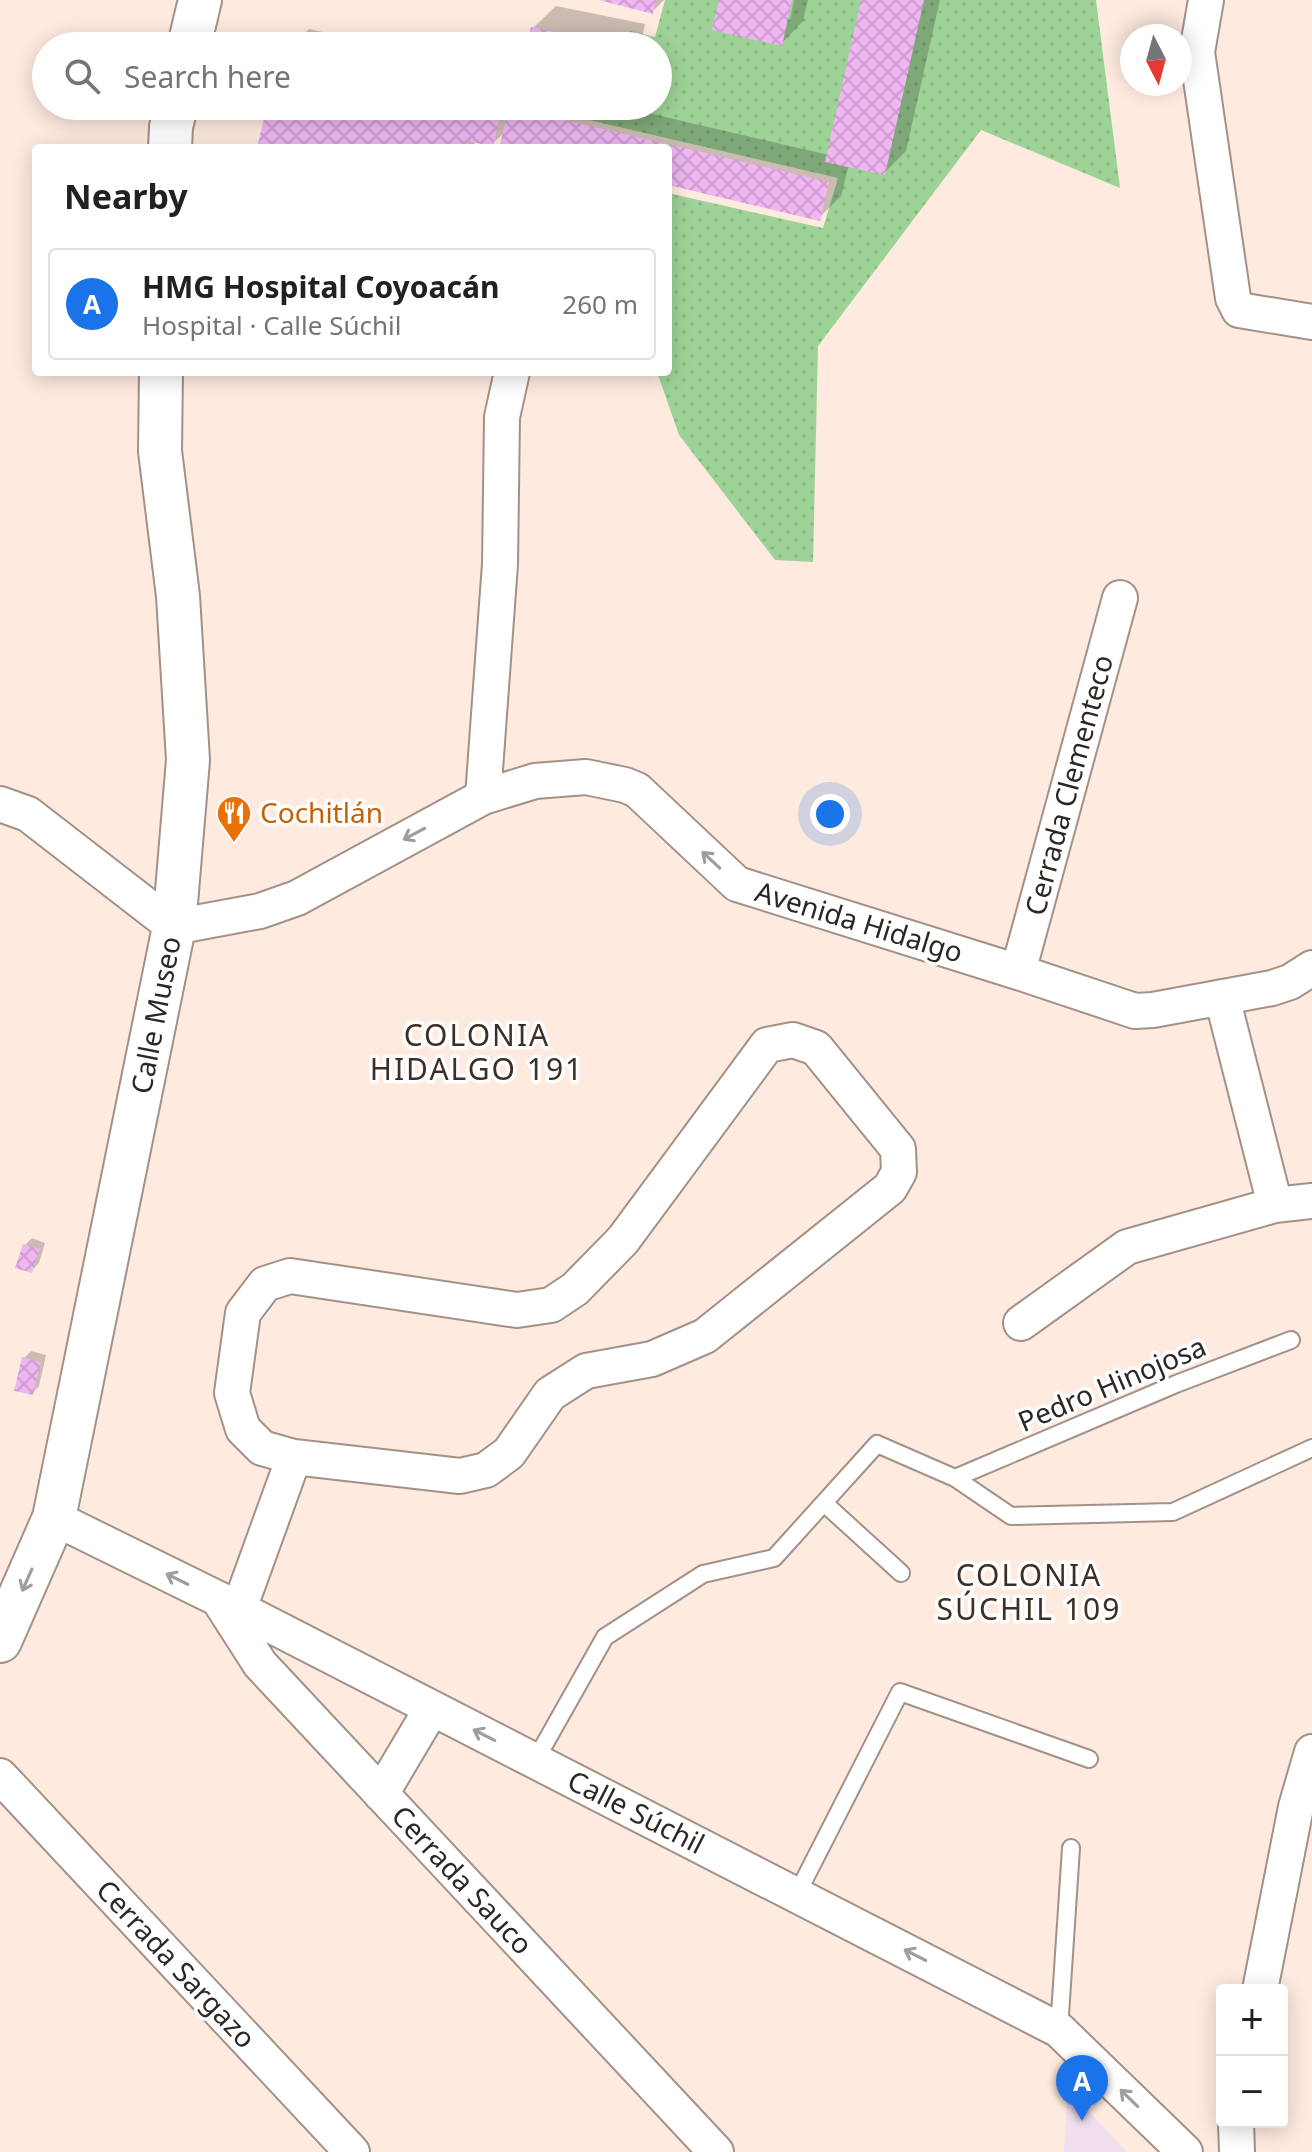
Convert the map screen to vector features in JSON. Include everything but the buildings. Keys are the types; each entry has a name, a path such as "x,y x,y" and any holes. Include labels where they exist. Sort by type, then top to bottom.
{"street":[{"path":"192,32 200,0"},
{"path":"1206,0 1197,52 1233,298 1239,310 1312,322"},
{"path":"170,144 173,120"},
{"name":"Calle Museo","path":"0,1641 54,1518 174,927 188,760 178,596 160,451 161,376"},
{"path":"483,797 500,564 502,417 511,376"},
{"name":"Cerrada Clementeco","path":"1018,972 1120,598"},
{"name":"Avenida Hidalgo","path":"174,927 260,911 297,898 483,797 535,781 586,777 637,790 737,884 1135,1011 1272,988 1290,982 1312,968"},
{"path":"0,804 28,814 174,927"},
{"path":"1222,997 1275,1205"},
{"path":"793,1040 816,1048 898,1149 899,1172 890,1188 705,1336 652,1359 586,1371 550,1394 509,1453 486,1470 460,1476 294,1457 262,1448 243,1429 232,1393 243,1313 265,1284 290,1276 517,1310 551,1305 575,1289 623,1240 767,1045 793,1040"},
{"path":"1021,1323 1127,1247 1275,1205 1312,1201"},
{"path":"229,1605 294,1457"},
{"name":"Calle Súchil","path":"54,1518 1059,2030 1185,2152"},
{"name":"Cerrada Sauco","path":"229,1605 260,1664 716,2152"},
{"path":"381,1794 432,1708"},
{"path":"1261,1984 1296,1807 1312,1752"},
{"name":"Cerrada Sargazo","path":"0,1776 352,2152"},
{"path":"1236,2128 1237,2152"}],"lane":[{"name":"Pedro Hinojosa","path":"955,1478 1176,1384 1291,1340"},
{"path":"535,1761 605,1637 703,1574 774,1558 877,1444 955,1478 1011,1516 1173,1512 1312,1448"},
{"path":"824,1503 901,1573"},
{"path":"797,1894 900,1692 1089,1759"},
{"path":"1059,2030 1071,1848"}],"shaded area":[{"path":"1068,2090 1127,2152 1064,2152"}],"green space":[{"path":"665,0 1096,0 1120,188 981,130 818,346 813,562 775,560 679,435 658,376 672,376 672,194 823,228 838,178 589,120 672,120 672,32 656,32"}],"place":[{"name":"Cochitlán","path":"234,844"},
{"name":"HMG Hospital Coyoacán","path":"1082,2121"}],"district":[{"name":"COLONIA HIDALGO 191","path":"477,1053"},
{"name":"COLONIA SÚCHIL 109","path":"1029,1593"}]}
